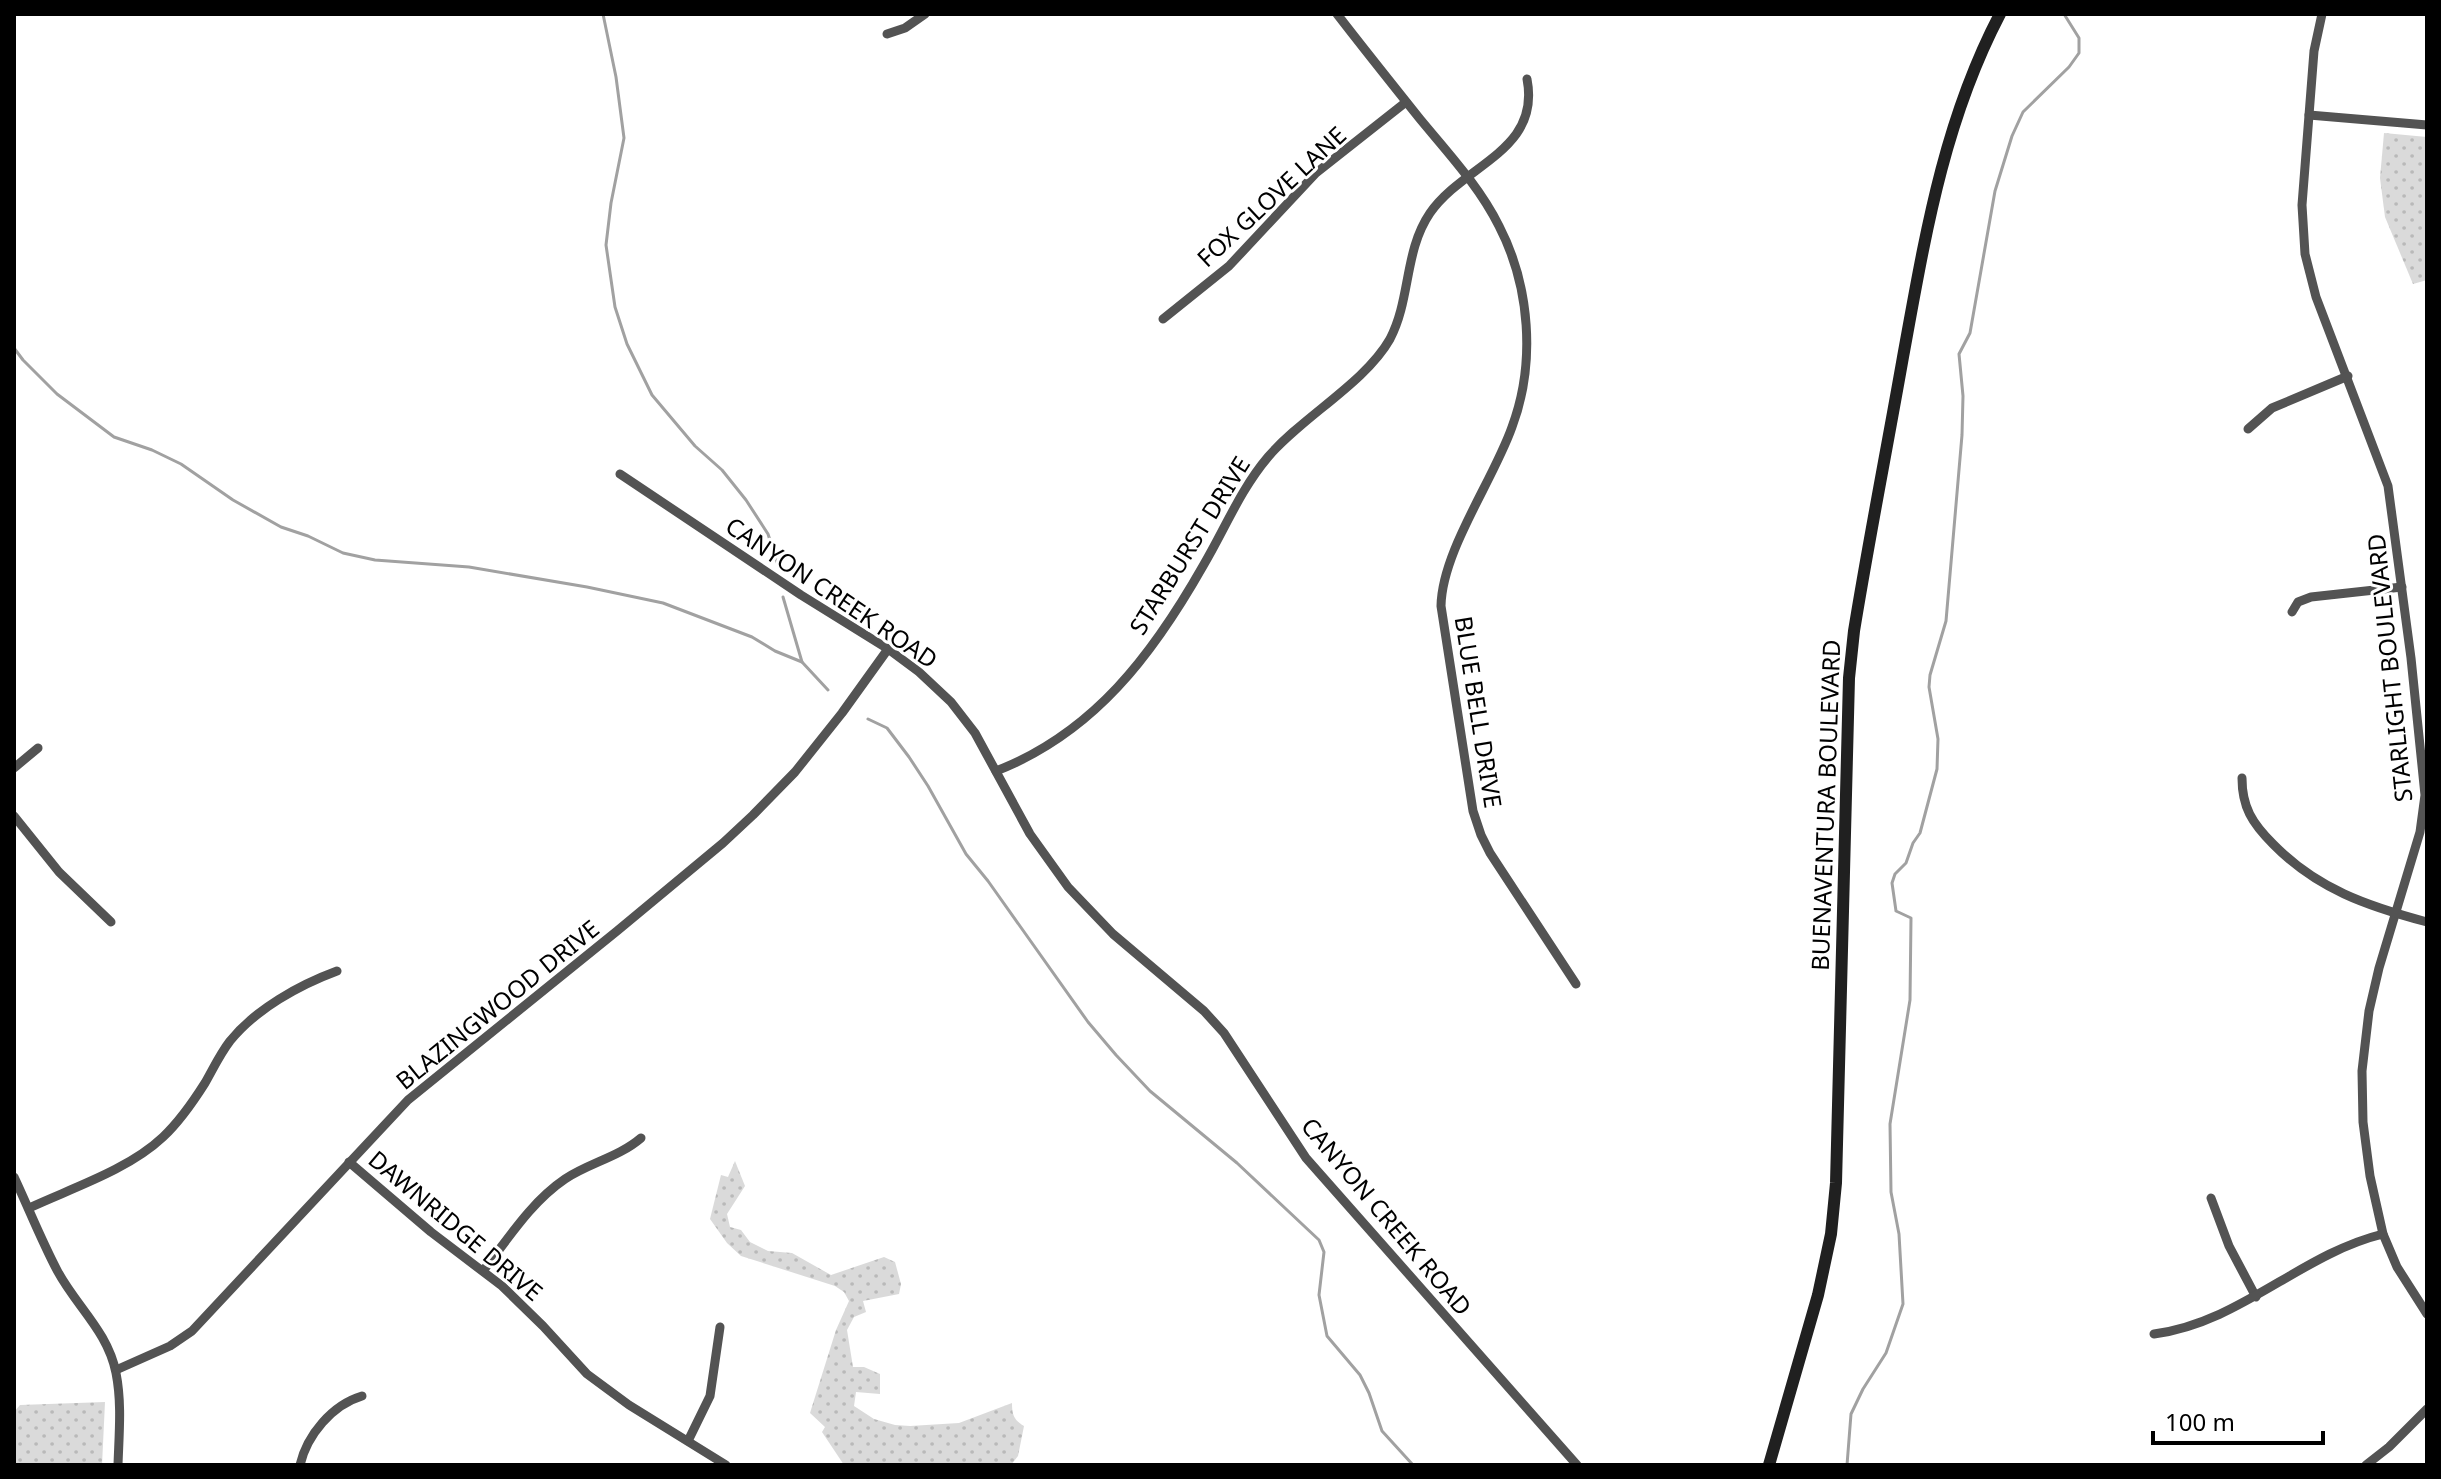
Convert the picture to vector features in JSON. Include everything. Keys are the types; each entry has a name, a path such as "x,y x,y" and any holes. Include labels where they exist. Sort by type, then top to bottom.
{"main road":[{"name":"BUENAVENTURA BOULEVARD","path":"1769,1465 1818,1295 1831,1234 1836,1183 1849,678 1854,631 1933,197 1955,118 2000,14"}],"street":[{"path":"887,34 905,28 925,14"},
{"name":"BLUE BELL DRIVE","path":"1337,14 1468,178 1498,224 1512,255 1523,298 1526,348 1522,389 1513,426 1449,566 1443,590 1442,615 1478,828 1490,853 1576,984"},
{"name":"STARLIGHT BOULEVARD","path":"2322,14 2314,51 2302,205 2305,254 2316,297 2388,486 2425,795 2420,832 2369,1011 2362,1085 2368,1168 2383,1234 2397,1267 2427,1314"},
{"name":"STARBURST DRIVE","path":"996,771 1033,754 1076,727 1124,682 1203,566 1254,475 1285,439 1382,351 1401,314 1421,227 1442,199 1512,139 1523,124 1530,100 1527,79"},
{"name":"FOX GLOVE LANE","path":"1163,319 1229,266 1316,173 1406,102"},
{"path":"2309,115 2427,125"},
{"path":"2248,429 2272,408 2348,376"},
{"name":"CANYON CREEK ROAD","path":"620,474 888,649 951,702 975,733 1030,834 1068,887 1121,941 1204,1011 1224,1033 1306,1158 1577,1465"},
{"path":"2292,612 2298,602 2311,597 2402,587"},
{"name":"BLAZINGWOOD DRIVE","path":"116,1370 170,1346 192,1331 424,1086 628,922 743,824 805,760 888,649"},
{"path":"14,768 38,748"},
{"path":"2242,778 2242,794 2249,813 2268,839 2292,862 2326,886 2397,914 2427,922"},
{"path":"14,816 59,872 111,922"},
{"path":"29,1208 142,1154 184,1114 230,1041 242,1029 275,1003 314,979 337,971"},
{"path":"483,1271 544,1196 589,1165 624,1151 641,1138"},
{"name":"DAWNRIDGE DRIVE","path":"349,1162 521,1303 587,1374 629,1405 726,1465"},
{"path":"14,1177 58,1272 107,1343 116,1370 120,1408 118,1465"},
{"path":"2211,1198 2229,1246 2256,1297"},
{"path":"2154,1334 2198,1325 2256,1297 2344,1246 2383,1234"},
{"path":"688,1441 710,1396 720,1327"},
{"path":"300,1465 310,1441 325,1420 362,1396"},
{"path":"2366,1465 2427,1409"}],"shaded area":[{"path":"2384,133 2427,137 2427,280 2413,284 2385,217 2380,178"},
{"path":"735,1161 745,1186 727,1214 730,1227 741,1230 750,1242 768,1251 792,1253 831,1275 884,1257 895,1262 901,1284 899,1294 863,1301 866,1312 854,1317 847,1330 853,1367 864,1367 880,1374 880,1394 856,1392 854,1406 874,1419 910,1426 959,1423 1012,1403 1014,1417 1024,1426 1018,1456 1011,1465 844,1465 822,1432 825,1427 810,1413 836,1330 849,1301 844,1292 835,1286 741,1256 727,1243 710,1219 721,1175 728,1177"},
{"path":"105,1402 102,1465 14,1465 14,1412 20,1405"}],"waterway":[{"path":"603,14 624,138 606,245 615,307 627,344 652,395 746,500 768,534 779,568"},
{"path":"1847,1465 1851,1414 1886,1353 1903,1304 1899,1234 1891,1192 1890,1124 1910,1000 1911,918 1896,911 1892,883 1895,874 1906,863 1920,833 1937,769 1938,739 1929,687 1946,621 1962,435 1963,396 1959,354 1970,333 1995,191 2012,136 2023,112 2079,53 2079,38 2064,14"},
{"path":"14,348 57,394 114,437 181,464 233,500 281,527 343,553 375,560 469,567 663,603 752,637 802,662 828,690"},
{"path":"783,597 802,662"},
{"path":"868,719 887,728 909,757 966,854 1088,1022 1116,1055 1150,1091 1237,1163 1319,1240 1324,1252 1319,1295 1327,1336 1360,1375 1382,1431 1413,1465"}]}
